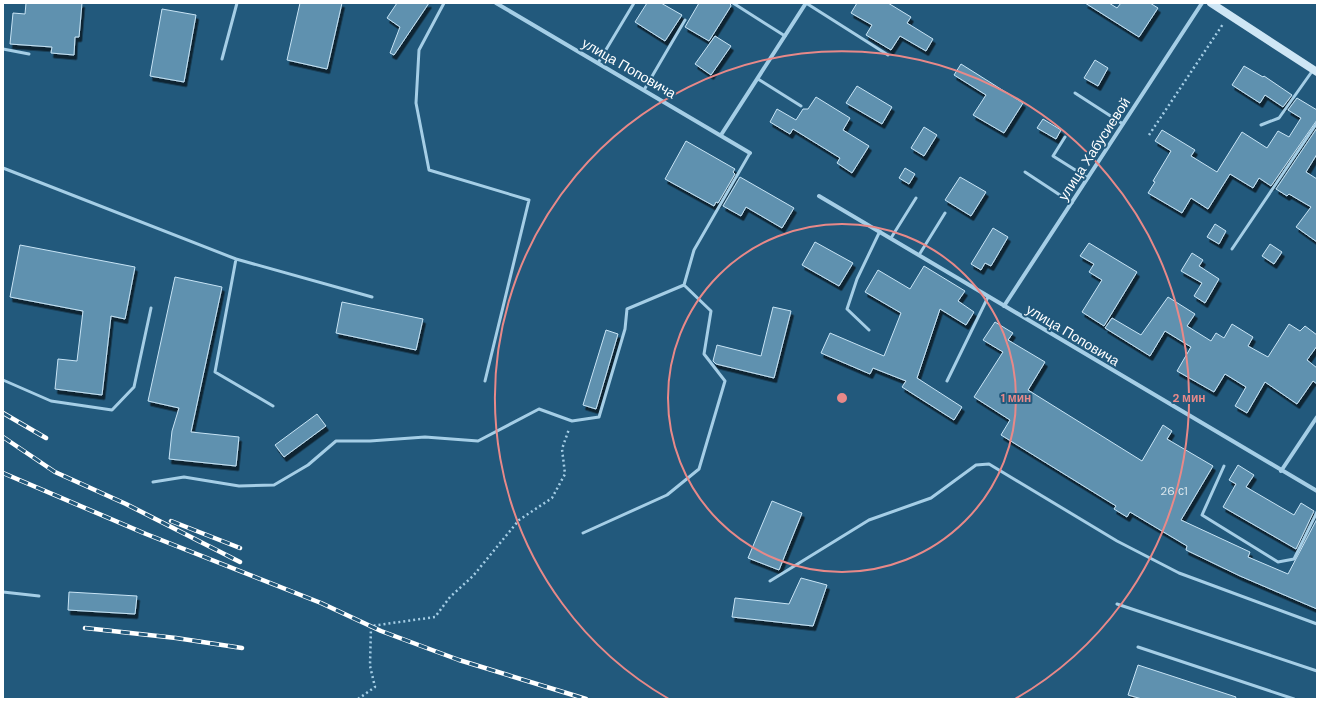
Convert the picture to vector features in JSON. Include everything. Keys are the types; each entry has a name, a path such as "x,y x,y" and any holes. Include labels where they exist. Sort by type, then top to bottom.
{"main road":[{"path":"1211,3 1315,71"}],"street":[{"name":"улица Поповича","path":"496,3 750,153"},
{"path":"721,136 806,3"},
{"name":"улица Хабусиевой","path":"1004,306 1202,3"},
{"name":"улица Поповича","path":"819,196 1317,491"},
{"path":"1281,471 1317,417"}],"lane":[{"path":"222,59 237,3"},
{"path":"444,3 419,50 416,103 429,170 528,200 485,381"},
{"path":"598,63 634,3"},
{"path":"733,3 785,36"},
{"path":"806,3 888,55"},
{"path":"644,90 686,20"},
{"path":"3,49 29,54"},
{"path":"1261,125 1279,118 1315,71"},
{"path":"758,79 801,106"},
{"path":"1075,92 1123,124"},
{"path":"1232,249 1317,123"},
{"path":"1065,137 1053,156 1088,178"},
{"path":"684,285 694,250 750,153"},
{"path":"3,168 236,259 372,297"},
{"path":"1025,172 1072,203"},
{"path":"891,238 916,198"},
{"path":"920,255 945,213"},
{"path":"869,330 847,310 857,278 880,231"},
{"path":"236,259 214,372 273,406"},
{"path":"153,482 184,477 239,486 274,485 308,465 336,441 370,441 425,437 478,441 540,409 572,421 599,417 625,329 627,309 684,285"},
{"path":"583,533 666,495 699,469 725,381 704,354 711,311 684,285"},
{"path":"947,381 988,297"},
{"path":"3,380 51,401 112,410 134,387 151,308"},
{"path":"770,581 869,520 931,498 976,465 989,464 1117,541 1179,573 1317,624"},
{"path":"1224,466 1202,515 1278,562 1294,559 1317,512"},
{"path":"3,592 39,596"},
{"path":"1117,604 1317,671"},
{"path":"1138,647 1294,699"}],"path":[{"path":"1149,135 1229,14"},
{"path":"358,699 375,687 370,666 371,626 435,617 450,597 473,576 519,520 552,498 565,474 562,449 572,421"}],"building":[{"path":"26,3 82,3 79,37 75,37 74,55 51,53 52,47 10,44 13,13 25,14"},
{"path":"300,3 342,3 327,69 287,60"},
{"path":"397,3 429,3 394,55 390,53 400,27 387,18"},
{"path":"647,3 661,3 682,15 665,41 635,22"},
{"path":"699,3 730,3 731,6 709,41 685,27"},
{"path":"857,3 888,3 911,17 907,23 933,39 926,51 900,36 891,50 866,35 872,25 851,13"},
{"path":"1085,3 1109,3 1117,8 1121,3 1150,3 1158,8 1139,37"},
{"path":"162,9 196,15 184,82 150,76"},
{"path":"715,36 731,46 711,75 695,64"},
{"path":"1095,60 1108,68 1098,86 1084,78"},
{"path":"961,64 1023,103 1004,133 973,115 986,95 954,75"},
{"path":"1244,66 1263,77 1264,76 1292,95 1283,107 1265,95 1260,103 1232,85"},
{"path":"857,86 892,107 882,124 846,103"},
{"path":"816,97 850,118 843,130 869,146 852,173 837,163 840,158 793,129 790,134 770,122 777,109 796,120 803,109 808,109"},
{"path":"1297,98 1317,110 1317,120 1271,186 1259,178 1253,188 1230,174 1208,209 1191,198 1182,213 1148,193 1155,182 1153,181 1171,151 1155,141 1162,130 1195,150 1191,156 1217,172 1242,132 1267,148 1278,131 1289,137 1301,118 1288,110"},
{"path":"1043,119 1061,130 1056,139 1037,128"},
{"path":"924,127 937,135 924,156 911,148"},
{"path":"1317,128 1317,154 1306,172 1317,179 1317,242 1296,227 1311,207 1289,194 1287,196 1276,189"},
{"path":"686,141 735,169 733,172 735,174 718,203 716,202 714,206 665,179"},
{"path":"905,168 915,174 909,184 899,178"},
{"path":"740,177 794,208 782,228 746,207 741,216 723,206"},
{"path":"960,177 986,192 971,216 945,200"},
{"path":"1215,224 1226,231 1219,244 1207,237"},
{"path":"993,228 1008,237 991,266 985,263 981,270 971,264"},
{"path":"815,242 853,263 839,286 802,265"},
{"path":"1089,243 1137,272 1104,326 1082,312 1102,280 1089,272 1094,264 1080,256"},
{"path":"1270,244 1282,252 1274,264 1262,256"},
{"path":"20,245 135,267 125,319 111,316 102,395 55,389 58,359 77,361 83,311 10,297"},
{"path":"1192,253 1203,260 1199,266 1219,279 1205,303 1194,296 1202,283 1181,271"},
{"path":"924,266 965,291 958,301 974,312 966,325 940,309 917,378 962,407 954,420 902,387 906,381 873,368 870,374 821,353 830,333 884,356 901,313 865,292 878,270 910,289"},
{"path":"175,277 222,287 191,432 239,437 236,466 169,459 172,431 179,408 148,401"},
{"path":"1168,297 1195,314 1187,326 1211,341 1216,333 1224,338 1232,324 1253,337 1248,346 1268,357 1289,324 1300,331 1305,326 1317,335 1317,346 1307,360 1317,368 1317,384 1313,381 1297,404 1265,382 1247,413 1235,406 1246,387 1225,374 1214,392 1177,371 1191,347 1165,331 1150,356 1105,328 1112,318 1141,335"},
{"path":"342,302 423,319 416,350 336,333"},
{"path":"773,307 791,311 774,378 716,364 713,361 717,345 761,356"},
{"path":"995,322 1013,333 1008,340 1045,362 1028,390 1142,461 1163,425 1172,431 1167,439 1213,466 1181,520 1250,552 1248,557 1288,574 1317,519 1317,609 1240,576 1186,550 1187,546 1130,512 1127,517 1114,509 1116,506 1001,435 1010,420 974,397 1003,352 983,340"},
{"path":"606,330 618,334 596,409 583,405"},
{"path":"317,414 326,426 284,457 275,445"},
{"path":"1238,465 1254,475 1246,487 1294,515 1301,503 1314,511 1296,549 1223,507 1236,484 1229,480"},
{"path":"772,501 802,513 779,570 748,558"},
{"path":"801,578 827,585 813,626 732,617 735,598 789,604"},
{"path":"69,592 137,596 135,614 68,610"},
{"path":"1138,665 1236,697 1235,699 1142,699 1128,695"}],"railway":[{"path":"3,413 46,438"},
{"path":"3,437 55,472 126,504 240,562"},
{"path":"3,473 146,534 321,603 381,631 459,660 586,699"},
{"path":"171,521 240,548"},
{"path":"85,628 176,638 242,648"}]}
